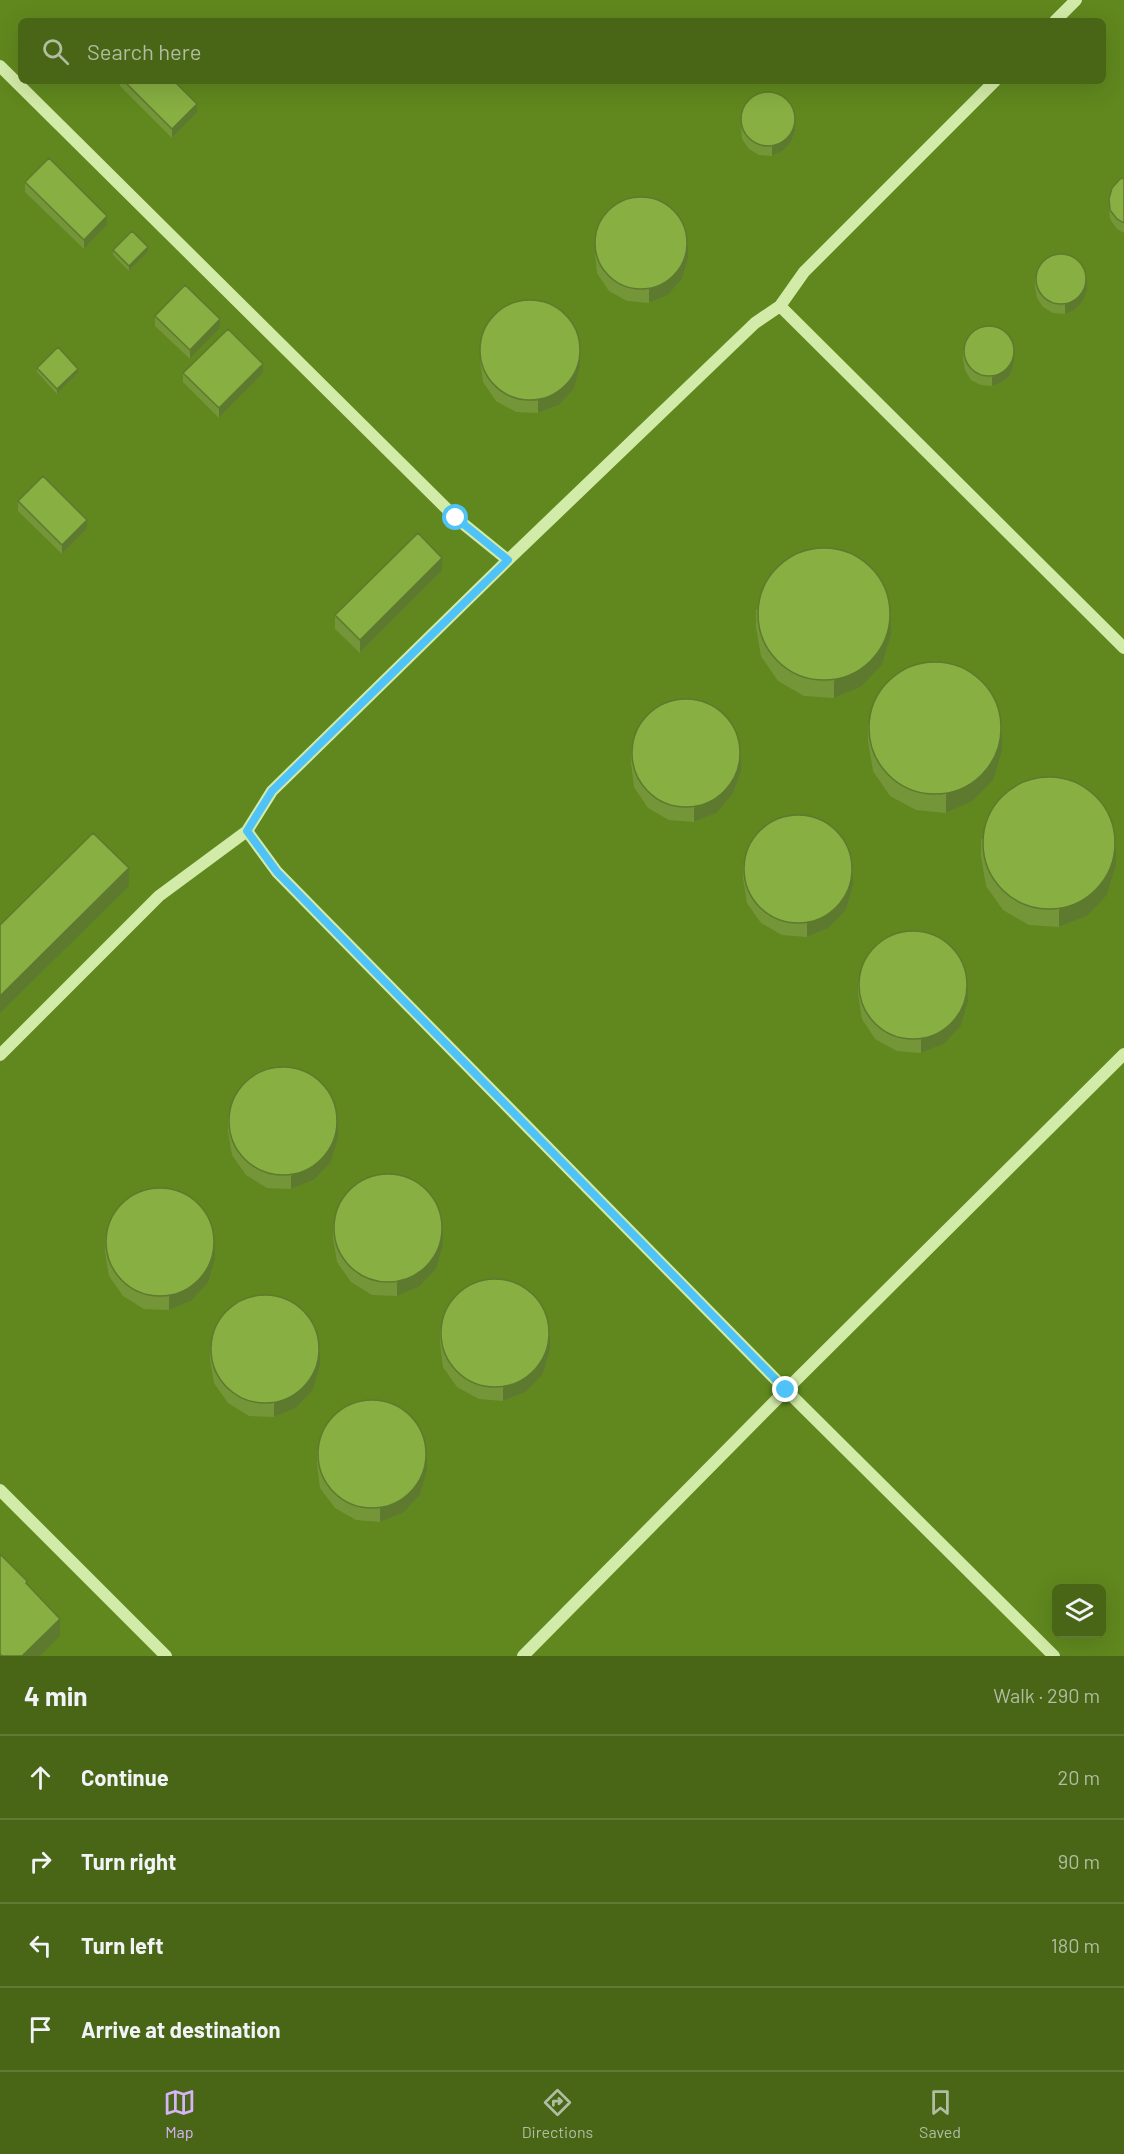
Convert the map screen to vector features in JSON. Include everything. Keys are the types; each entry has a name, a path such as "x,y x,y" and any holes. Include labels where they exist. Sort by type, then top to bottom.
{"lane":[{"path":"1058,18 1076,0"},
{"path":"0,66 18,84"},
{"path":"18,84 456,518 508,560"},
{"path":"0,1055 159,896 247,831 272,791 754,323 780,306 804,272 992,84"},
{"path":"780,306 1124,648"},
{"path":"247,831 277,872 786,1390 1054,1656"},
{"path":"523,1656 786,1390 1124,1054"},
{"path":"0,1490 166,1656"}],"building":[{"path":"127,84 177,84 197,104 172,129"},
{"path":"768,92 778,94 787,100 793,109 795,119 793,129 787,138 778,144 768,146 758,144 749,138 743,129 741,119 743,109 749,100 758,94"},
{"path":"49,158 107,216 84,240 25,182"},
{"path":"1124,178 1124,223 1117,219 1110,210 1109,199 1112,188"},
{"path":"641,197 659,200 674,210 684,225 687,243 684,261 674,276 659,286 641,289 623,286 608,276 598,261 595,243 598,225 608,210 623,200"},
{"path":"132,231 148,247 129,266 113,250"},
{"path":"1056,254 1066,254 1079,261 1086,274 1086,284 1079,297 1066,304 1056,304 1047,300 1040,293 1036,284 1036,274 1040,265 1047,258"},
{"path":"185,285 220,319 190,350 155,316"},
{"path":"530,300 549,304 565,315 576,331 580,350 576,369 565,385 549,396 530,400 511,396 495,385 484,369 480,350 484,331 495,315 511,304"},
{"path":"984,326 994,326 1007,333 1014,346 1014,356 1007,369 994,376 984,376 975,372 968,365 964,356 964,346 968,337 975,330"},
{"path":"228,329 263,364 219,408 183,373"},
{"path":"58,347 78,369 57,389 37,368"},
{"path":"43,476 87,520 62,545 18,501"},
{"path":"418,533 442,558 360,640 335,615"},
{"path":"824,548 849,553 871,567 885,589 890,614 885,639 871,661 849,675 824,680 799,675 777,661 763,639 758,614 763,589 777,567 799,553"},
{"path":"935,662 960,667 982,681 996,703 1001,728 996,753 982,775 960,789 935,794 910,789 888,775 874,753 869,728 874,703 888,681 910,667"},
{"path":"686,699 707,703 724,715 736,732 740,753 736,774 724,791 707,803 686,807 665,803 648,791 636,774 632,753 636,732 648,715 665,703"},
{"path":"1049,777 1074,782 1096,796 1110,818 1115,843 1110,868 1096,890 1074,904 1049,909 1024,904 1002,890 988,868 983,843 988,818 1002,796 1024,782"},
{"path":"798,815 819,819 836,831 848,848 852,869 848,890 836,907 819,919 798,923 777,919 760,907 748,890 744,869 748,848 760,831 777,819"},
{"path":"93,833 129,868 0,996 0,925"},
{"path":"913,931 934,935 951,947 963,964 967,985 963,1006 951,1023 934,1035 913,1039 892,1035 875,1023 863,1006 859,985 863,964 875,947 892,935"},
{"path":"283,1067 304,1071 321,1083 333,1100 337,1121 333,1142 321,1159 304,1171 283,1175 262,1171 245,1159 233,1142 229,1121 233,1100 245,1083 262,1071"},
{"path":"388,1174 409,1178 426,1190 438,1207 442,1228 438,1249 426,1266 409,1278 388,1282 367,1278 350,1266 338,1249 334,1228 338,1207 350,1190 367,1178"},
{"path":"160,1188 181,1192 198,1204 210,1221 214,1242 210,1263 198,1280 181,1292 160,1296 139,1292 122,1280 110,1263 106,1242 110,1221 122,1204 139,1192"},
{"path":"495,1279 516,1283 533,1295 545,1312 549,1333 545,1354 533,1371 516,1383 495,1387 474,1383 457,1371 445,1354 441,1333 445,1312 457,1295 474,1283"},
{"path":"265,1295 286,1299 303,1311 315,1328 319,1349 315,1370 303,1387 286,1399 265,1403 244,1399 227,1387 215,1370 211,1349 215,1328 227,1311 244,1299"},
{"path":"372,1400 393,1404 410,1416 422,1433 426,1454 422,1475 410,1492 393,1504 372,1508 351,1504 334,1492 322,1475 318,1454 322,1433 334,1416 351,1404"},
{"path":"0,1554 60,1619 22,1656 2,1656 0,1654"}],"route":[{"path":"456,518 508,560 272,791 247,831 277,872 786,1390"}]}
